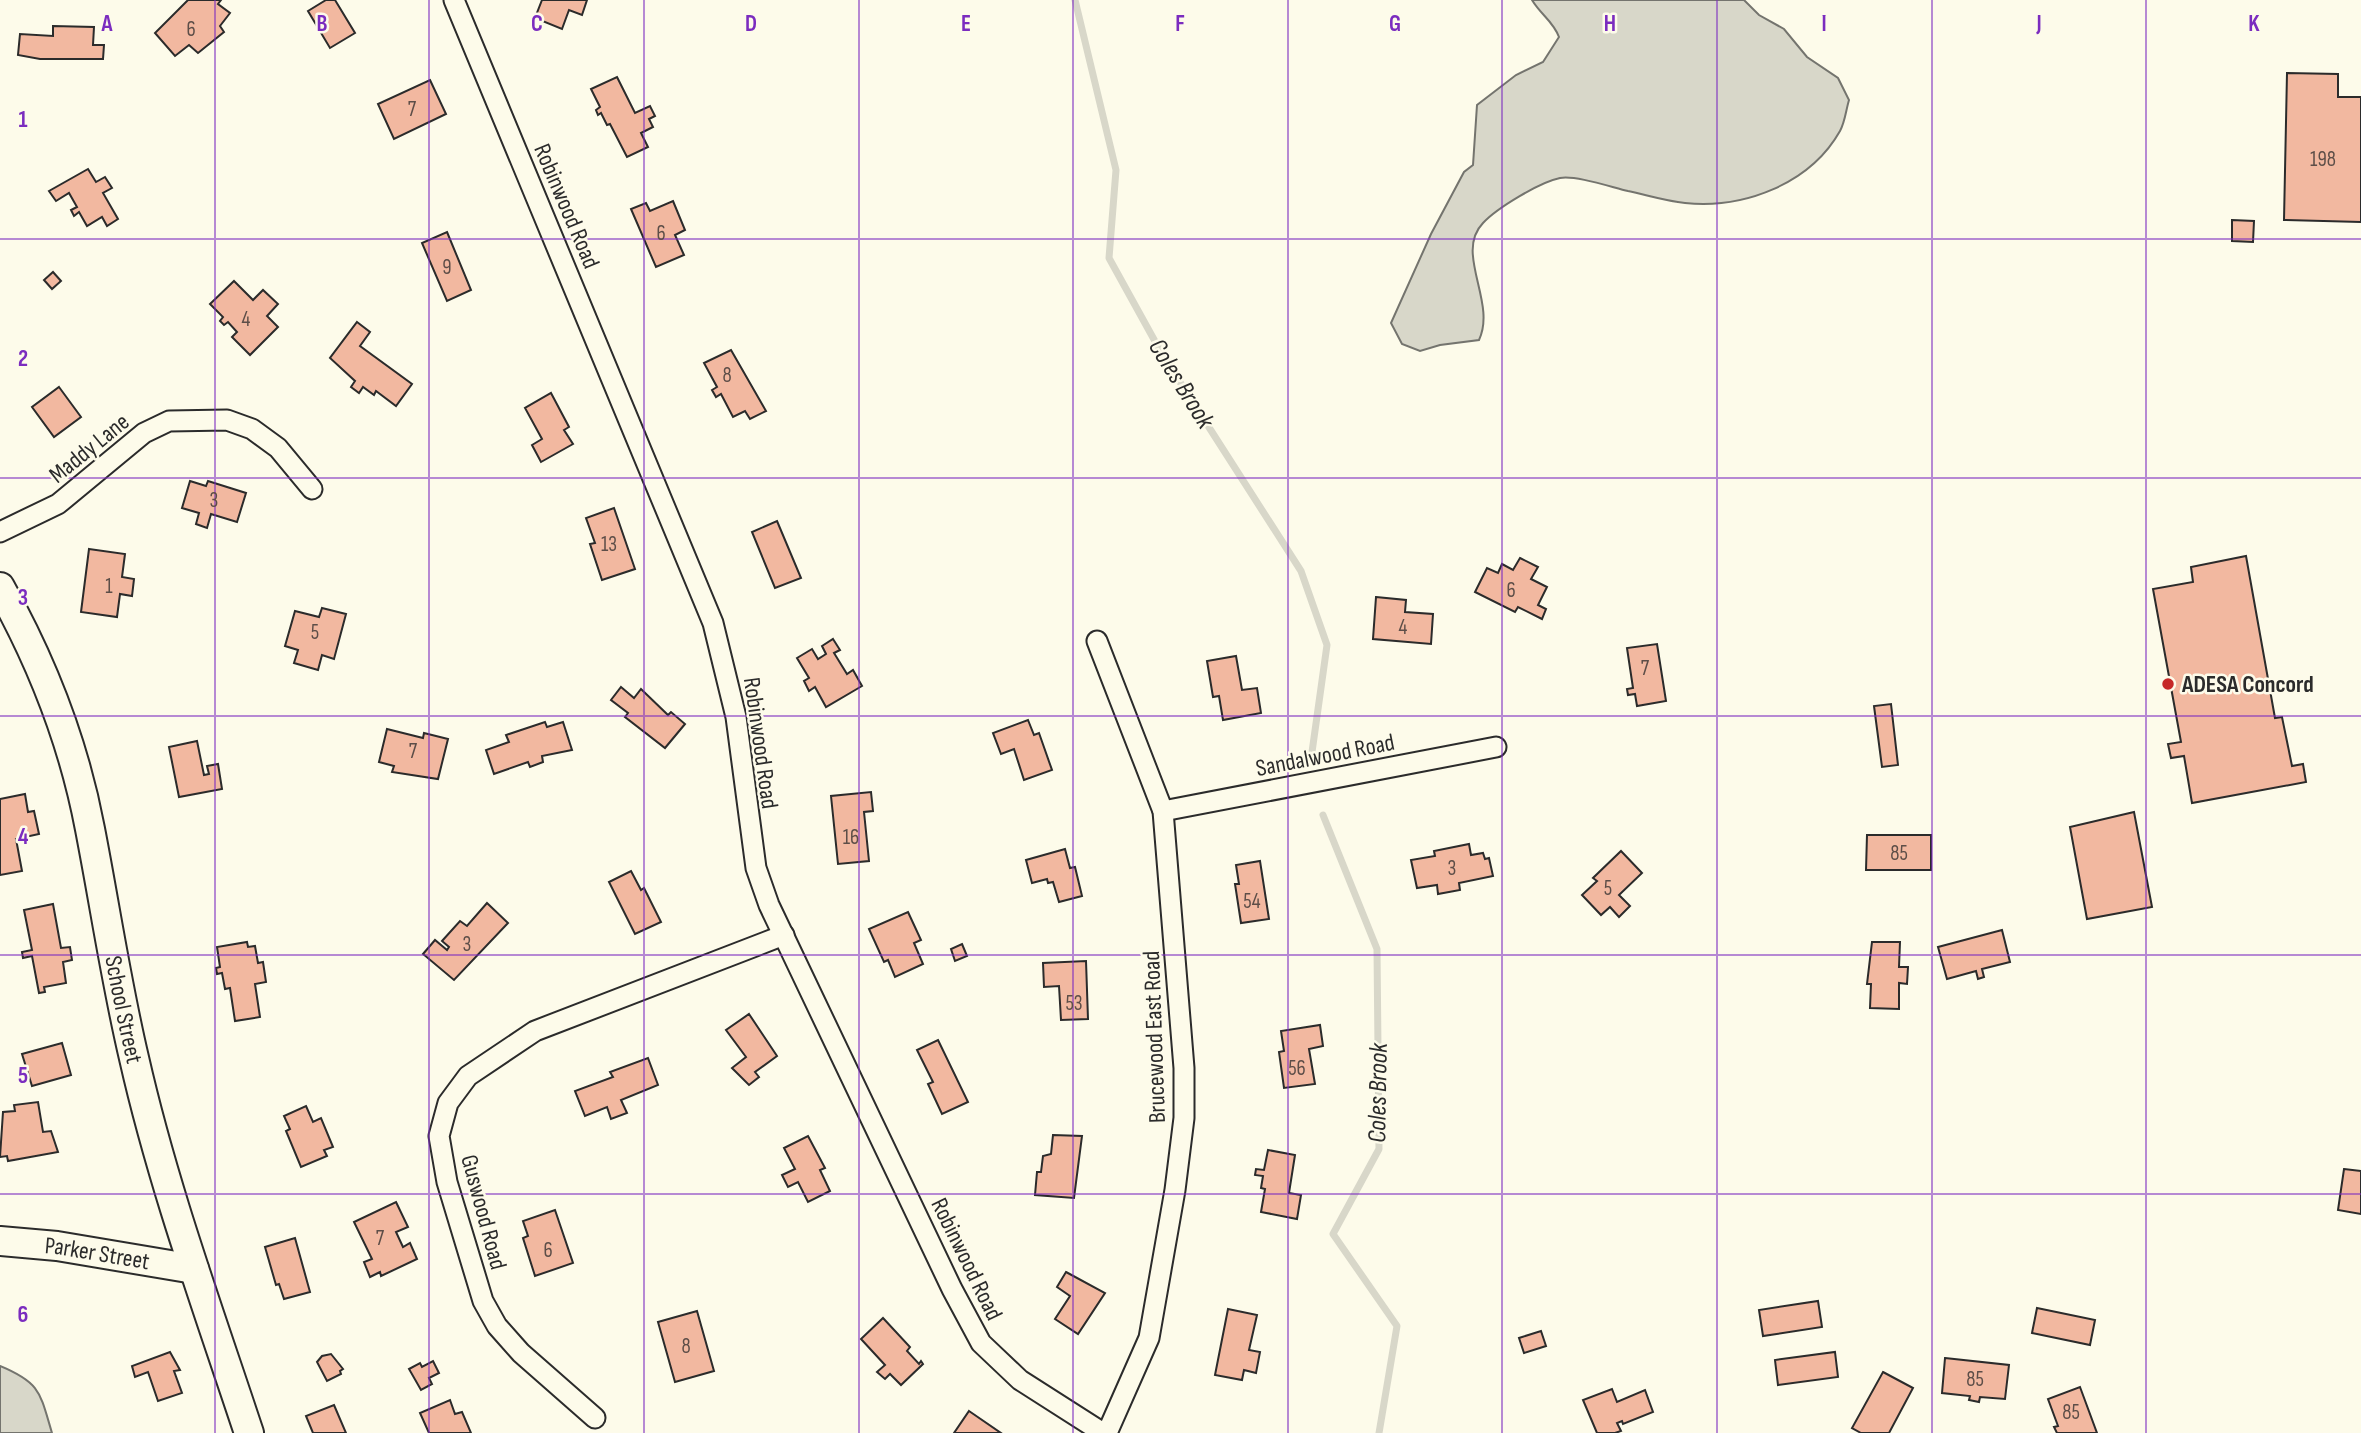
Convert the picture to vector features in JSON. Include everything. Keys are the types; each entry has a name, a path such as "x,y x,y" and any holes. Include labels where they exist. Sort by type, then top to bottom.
{"street":[{"name":"Robinwood Road","path":"454,0 713,623 736,718 746,816 756,868 784,935 952,1289 981,1343 1020,1380 1105,1433"},
{"name":"Maddy Lane","path":"0,532 58,504 144,433 169,421 227,420 252,429 278,448 312,489"},
{"name":"School Street","path":"0,587 34,649 78,780 134,1060 194,1269 249,1433"},
{"name":"Brucewood East Road","path":"1097,641 1163,811 1182,1021 1184,1118 1175,1189 1149,1338 1105,1433"},
{"name":"Sandalwood Road","path":"1163,811 1496,747"},
{"name":"Guswood Road","path":"595,1418 521,1353 497,1326 483,1301 447,1182 439,1136 448,1103 476,1069 535,1031 784,935"},
{"name":"Parker Street","path":"0,1241 57,1246 194,1269"}],"shaded area":[{"path":"1532,0 1744,0 1759,15 1784,29 1807,57 1838,78 1849,100 1843,124 1827,150 1793,179 1752,197 1730,202 1678,202 1567,178 1552,180 1531,190 1490,217 1475,235 1474,263 1483,310 1479,340 1440,345 1420,351 1402,344 1391,323 1431,234 1464,172 1473,165 1477,105 1516,75 1543,62 1559,37"},
{"path":"0,1366 24,1378 37,1391 52,1433 0,1433"}],"building":[{"path":"188,0 221,0 218,4 230,13 220,26 224,32 198,53 189,45 175,56 155,33"},
{"path":"326,0 335,0 355,33 330,48 308,11"},
{"path":"542,0 587,0 582,15 569,10 562,29 535,18"},
{"path":"53,26 94,27 93,45 104,45 103,59 40,59 18,55 20,34 53,36"},
{"path":"2287,73 2338,74 2338,97 2361,97 2361,222 2284,220"},
{"path":"617,77 635,113 650,106 655,116 649,119 653,127 641,133 648,147 627,157 610,124 607,125 601,113 598,115 596,110 600,107 591,89"},
{"path":"430,80 446,114 394,139 378,104"},
{"path":"88,169 96,182 105,177 112,188 103,193 118,219 107,226 102,217 87,226 79,212 74,216 71,210 77,207 69,193 56,201 49,191"},
{"path":"673,201 685,230 675,235 684,255 656,267 631,209 646,203 650,211"},
{"path":"2232,220 2254,221 2253,242 2232,241"},
{"path":"447,232 471,290 447,301 422,243"},
{"path":"53,272 61,281 52,289 44,280"},
{"path":"234,281 253,300 263,290 278,304 267,316 278,327 250,355 232,337 237,332 228,322 224,325 220,321 223,317 210,304"},
{"path":"357,322 370,332 360,346 412,384 396,406 376,391 374,395 363,387 359,393 351,387 355,381 330,358"},
{"path":"731,350 766,411 750,419 745,411 733,417 721,394 716,397 712,390 717,387 704,363"},
{"path":"59,387 81,417 54,437 32,407"},
{"path":"551,393 569,427 564,430 573,444 541,462 532,445 542,439 525,408"},
{"path":"190,481 206,486 208,481 246,493 237,522 211,514 207,528 196,524 199,513 182,508"},
{"path":"614,508 635,569 602,580 590,544 595,543 586,518"},
{"path":"777,521 801,578 775,588 752,532"},
{"path":"89,549 125,554 122,577 134,579 132,596 120,594 117,617 81,612"},
{"path":"2246,556 2275,718 2282,717 2292,766 2303,764 2306,782 2192,803 2184,756 2171,758 2168,744 2181,742 2153,589 2193,582 2191,567"},
{"path":"1520,558 1538,567 1531,579 1547,587 1538,605 1546,609 1542,619 1518,607 1515,612 1475,592 1487,568 1498,573 1502,564 1513,570"},
{"path":"1376,597 1406,600 1405,612 1433,614 1431,644 1373,639"},
{"path":"322,608 346,614 334,659 322,655 318,670 294,663 298,650 285,646 295,611 319,617"},
{"path":"833,639 840,650 834,653 847,674 853,670 862,686 826,707 815,687 809,691 804,681 809,678 797,658 812,649 818,659 826,654 822,646"},
{"path":"1657,644 1666,701 1637,706 1635,694 1628,695 1627,689 1633,688 1627,648"},
{"path":"1236,656 1242,690 1257,688 1261,713 1223,720 1219,696 1213,697 1207,661"},
{"path":"621,687 634,698 641,689 668,715 671,712 685,724 665,748 625,717 628,713 611,700"},
{"path":"1891,704 1898,765 1882,767 1874,706"},
{"path":"1028,720 1034,735 1039,733 1052,770 1024,780 1014,749 1001,754 993,733"},
{"path":"545,722 547,727 563,722 572,750 542,756 543,762 530,767 528,762 494,774 486,750 509,742 506,735"},
{"path":"387,729 423,738 424,733 448,739 438,779 392,772 394,766 379,762"},
{"path":"197,741 204,775 209,774 207,766 218,764 222,789 179,797 169,747"},
{"path":"871,792 873,811 864,812 869,861 838,864 831,796"},
{"path":"25,794 28,812 34,811 39,834 16,839 22,871 0,875 0,799"},
{"path":"2134,812 2152,907 2087,919 2070,827"},
{"path":"1867,835 1931,835 1931,870 1866,870"},
{"path":"1469,844 1471,855 1483,853 1485,859 1489,858 1493,876 1459,883 1460,890 1438,894 1437,885 1417,888 1411,860 1435,856 1434,851"},
{"path":"1065,849 1070,868 1075,867 1082,896 1059,902 1053,882 1048,883 1047,879 1032,883 1026,860"},
{"path":"1621,851 1642,873 1619,895 1630,906 1619,917 1610,907 1601,915 1582,895 1597,881 1593,878"},
{"path":"1260,861 1269,919 1241,923 1235,884 1239,884 1236,865"},
{"path":"631,871 641,890 644,888 661,922 635,934 609,882"},
{"path":"487,903 508,923 454,980 423,954 435,940 447,950 449,947 442,941 460,921 467,926"},
{"path":"53,904 61,948 70,947 72,960 63,962 66,983 44,987 45,992 39,993 32,956 23,958 22,952 32,950 24,910"},
{"path":"908,912 921,940 914,943 923,964 895,977 888,960 884,962 869,929"},
{"path":"2002,930 2010,962 1982,969 1984,977 1978,979 1976,971 1947,979 1938,947"},
{"path":"247,942 248,947 255,946 258,963 263,962 266,982 255,984 260,1017 235,1021 230,988 225,989 222,973 217,974 216,968 220,967 217,947"},
{"path":"1872,942 1900,942 1899,967 1908,967 1907,984 1899,983 1899,1009 1870,1008 1871,984 1867,984"},
{"path":"962,944 967,956 955,961 951,949"},
{"path":"1086,961 1088,1019 1061,1020 1059,986 1044,987 1043,963"},
{"path":"749,1014 777,1056 755,1072 759,1077 749,1085 732,1068 746,1057 726,1030"},
{"path":"1320,1025 1323,1046 1309,1049 1315,1084 1284,1088 1279,1052 1284,1051 1281,1031"},
{"path":"938,1040 968,1102 942,1114 928,1084 933,1082 917,1050"},
{"path":"62,1043 71,1075 32,1086 22,1054"},
{"path":"648,1058 658,1085 621,1100 627,1113 611,1119 607,1107 585,1116 575,1091 613,1077 610,1072"},
{"path":"38,1102 43,1132 51,1131 58,1152 8,1161 7,1156 0,1157 3,1112 15,1111 14,1105"},
{"path":"306,1106 313,1122 321,1118 333,1147 324,1150 327,1156 301,1167 286,1131 290,1129 284,1116"},
{"path":"1053,1135 1082,1136 1074,1198 1035,1195 1037,1172 1041,1172 1043,1156 1051,1154"},
{"path":"808,1136 825,1168 820,1170 830,1191 808,1202 798,1182 788,1187 782,1175 795,1169 784,1148"},
{"path":"1268,1150 1295,1155 1289,1193 1301,1195 1297,1219 1261,1212 1265,1189 1261,1188 1263,1176 1255,1175 1256,1169 1264,1170"},
{"path":"2344,1169 2361,1171 2361,1214 2338,1210"},
{"path":"396,1202 408,1227 396,1232 403,1247 410,1243 417,1259 381,1276 380,1272 370,1277 364,1262 372,1259 354,1222"},
{"path":"555,1210 573,1263 535,1276 523,1238 528,1236 523,1221"},
{"path":"295,1238 310,1292 284,1299 279,1284 276,1285 265,1247"},
{"path":"1066,1272 1105,1293 1078,1334 1055,1319 1070,1296 1057,1287"},
{"path":"1818,1301 1822,1327 1763,1336 1759,1310"},
{"path":"2037,1308 2095,1320 2090,1345 2032,1333"},
{"path":"1228,1309 1257,1315 1249,1350 1260,1352 1256,1373 1244,1370 1242,1380 1215,1375"},
{"path":"697,1311 714,1371 675,1382 658,1322"},
{"path":"883,1318 910,1347 907,1351 919,1364 921,1361 923,1364 901,1385 890,1374 885,1379 877,1372 885,1365 861,1339"},
{"path":"1541,1331 1546,1346 1524,1353 1519,1338"},
{"path":"170,1352 180,1370 174,1371 182,1393 158,1401 148,1372 135,1377 132,1366"},
{"path":"1835,1352 1838,1377 1778,1385 1775,1360"},
{"path":"331,1354 343,1369 341,1374 327,1381 317,1362 322,1356"},
{"path":"1945,1358 2009,1365 2005,1399 1980,1397 1979,1402 1969,1400 1970,1396 1942,1393"},
{"path":"433,1361 439,1373 429,1378 432,1384 421,1390 409,1369 420,1363 422,1367"},
{"path":"1883,1372 1913,1388 1889,1433 1861,1433 1852,1428"},
{"path":"2080,1387 2097,1433 2057,1433 2054,1427 2058,1426 2048,1399"},
{"path":"1612,1389 1617,1402 1645,1390 1653,1412 1623,1424 1622,1421 1617,1423 1621,1431 1597,1433 1583,1400"},
{"path":"450,1400 455,1414 462,1412 471,1433 429,1433 420,1413"},
{"path":"334,1405 346,1433 313,1433 306,1416"},
{"path":"969,1411 1001,1433 954,1433"}],"waterway":[{"name":"Coles Brook","path":"1075,0 1116,170 1109,258 1162,354 1301,571 1327,645 1312,752"},
{"name":"Coles Brook","path":"1323,815 1377,949 1379,1149 1333,1234 1397,1326 1379,1433"}],"place":[{"name":"ADESA Concord","path":"2168,684"}]}
